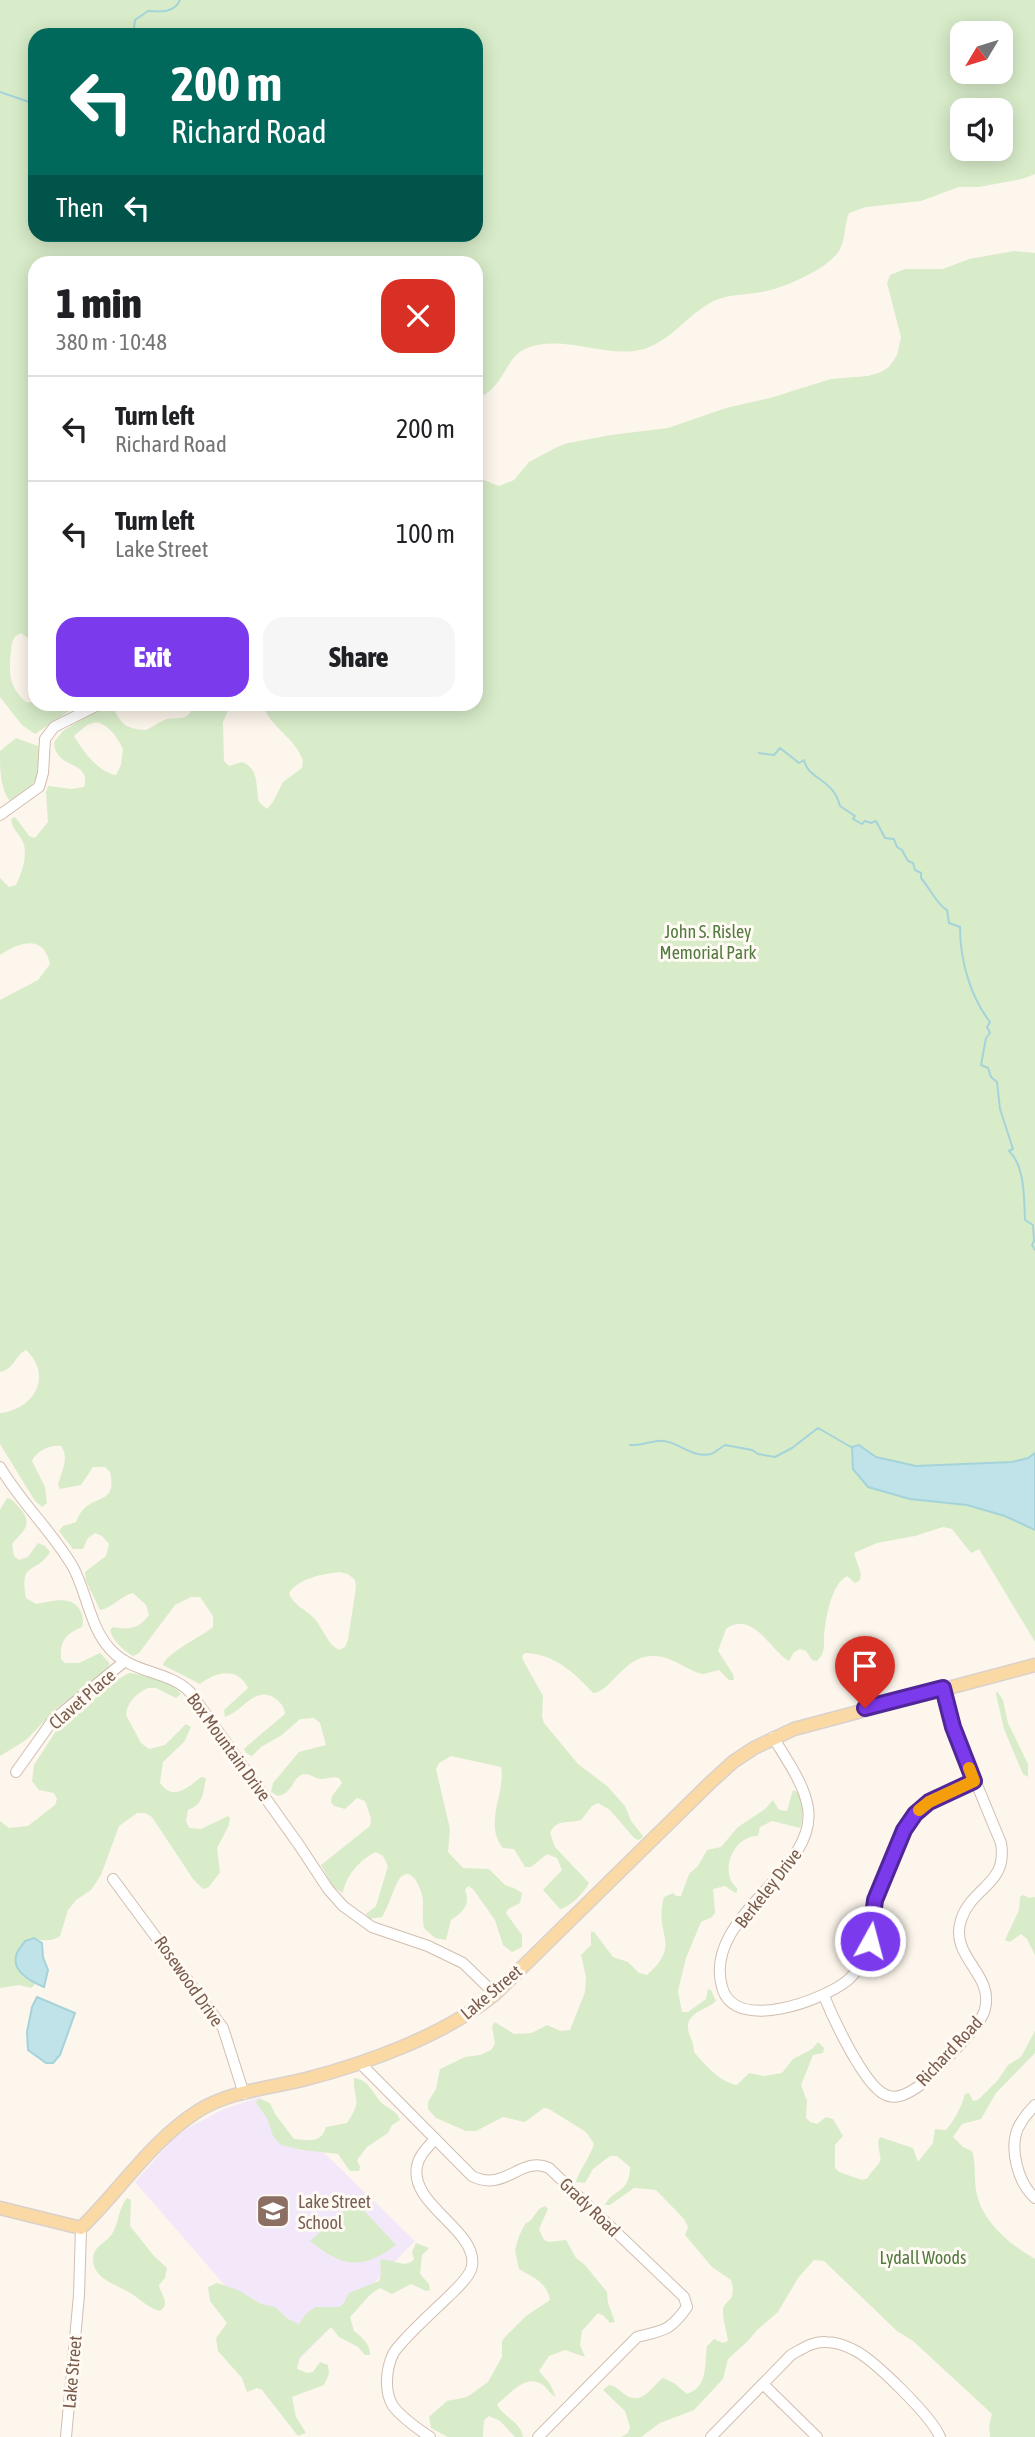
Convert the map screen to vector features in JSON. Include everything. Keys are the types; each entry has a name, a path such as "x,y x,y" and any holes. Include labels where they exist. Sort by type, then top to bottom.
{"main road":[{"name":"Lake Street","path":"81,2228 154,2149 180,2125 206,2107 360,2063 458,2021 495,1994 733,1762 773,1737 818,1720 1035,1665"},
{"path":"0,2208 81,2228"}],"street":[{"path":"0,815 39,787 46,739 54,727 86,711"},
{"name":"Box Mountain Drive","path":"0,1467 72,1567 101,1636 111,1650 137,1668 181,1683 190,1692 328,1889 343,1906 372,1927 428,1946 463,1963 495,1994"},
{"name":"Clavet Place","path":"16,1772 53,1720 125,1661"},
{"name":"Richard Road","path":"824,1996 866,2075 884,2094 897,2097 919,2086 975,2027 985,2011 986,1992 978,1973 964,1956 958,1937 961,1919 970,1902 1001,1868 1003,1857 1001,1843 953,1727 943,1688"},
{"name":"Berkeley Drive","path":"773,1737 802,1788 808,1809 808,1828 794,1858 740,1919 730,1938 719,1972 722,1991 735,2005 755,2011 780,2009 824,1996 849,1979 863,1961 870,1941 875,1900 904,1830 915,1814 929,1802 974,1781"},
{"name":"Rosewood Drive","path":"113,1879 223,2028 244,2094"},
{"name":"Grady Road","path":"360,2063 472,2176 483,2182 494,2181 540,2164 549,2168 684,2297 687,2307 676,2322 660,2333 638,2337 538,2437"},
{"path":"1035,2105 1017,2129 1014,2150 1019,2173 1035,2198"},
{"path":"430,2437 395,2408 388,2397 387,2381 394,2353 460,2285 472,2268 472,2257 464,2241 425,2196 417,2174 417,2165 422,2154 435,2139"},
{"name":"Lake Street","path":"66,2437 79,2295 81,2228"},
{"path":"711,2437 791,2355 824,2341 839,2343 855,2350 874,2365 925,2413 940,2437"},
{"path":"764,2384 817,2437"}],"shaded area":[{"name":"Lake Street School","path":"260,2097 301,2151 316,2145 415,2241 294,2365 135,2182 172,2140 188,2128 224,2109"}],"green space":[{"path":"0,0 1035,0 1035,174 979,187 959,187 921,201 866,207 849,213 840,249 827,263 805,277 771,290 716,300 700,309 665,338 646,348 621,351 553,344 527,348 519,352 499,380 483,396 483,256 28,256 28,638 21,633 13,640 10,672 16,691 28,702 28,711 69,711 35,734 22,725 0,697"},
{"name":"John S. Risley Memorial Park","path":"1014,251 1035,253 1035,1642 979,1549 971,1553 952,1529 943,1527 915,1536 877,1543 854,1553 861,1574 860,1580 855,1583 847,1576 834,1592 827,1615 824,1649 817,1661 800,1649 794,1652 789,1661 752,1627 735,1624 726,1629 718,1651 734,1680 729,1680 719,1670 703,1674 672,1660 651,1656 633,1662 606,1687 593,1693 579,1678 554,1660 525,1653 522,1656 524,1662 543,1696 544,1723 578,1764 607,1786 625,1806 642,1838 634,1838 610,1810 598,1803 592,1806 581,1820 556,1825 550,1833 555,1847 589,1883 576,1899 560,1909 543,1890 562,1870 557,1858 547,1854 531,1867 525,1867 514,1849 503,1848 497,1839 495,1819 501,1787 501,1767 451,1756 439,1763 436,1769 450,1829 448,1852 463,1868 489,1869 505,1885 522,1893 520,1903 506,1913 522,1935 522,1947 512,1952 503,1945 495,1920 468,1886 465,1890 466,1904 451,1920 446,1940 435,1938 424,1928 420,1890 415,1879 407,1874 398,1881 382,1917 369,1919 366,1914 376,1906 388,1866 383,1856 376,1852 359,1863 350,1875 343,1893 333,1887 321,1865 370,1826 371,1818 365,1801 357,1798 345,1809 334,1806 331,1802 332,1796 342,1783 339,1778 320,1779 306,1774 300,1775 287,1792 278,1796 271,1792 273,1783 299,1752 326,1745 320,1723 314,1718 300,1719 252,1756 246,1753 244,1749 247,1746 285,1714 280,1702 269,1695 262,1695 225,1717 224,1710 248,1688 244,1681 238,1676 226,1673 212,1676 200,1684 163,1665 177,1650 213,1627 213,1616 200,1597 191,1597 175,1605 139,1653 133,1656 122,1648 110,1630 113,1627 133,1627 141,1623 149,1615 146,1605 133,1593 100,1610 86,1581 85,1572 106,1556 109,1544 95,1533 88,1538 83,1549 73,1549 59,1531 63,1526 76,1522 81,1512 108,1494 111,1489 110,1472 105,1467 93,1467 81,1485 60,1489 58,1485 64,1465 64,1451 61,1446 44,1449 32,1461 45,1487 47,1503 42,1507 35,1501 0,1444 0,1413 23,1405 31,1398 39,1380 34,1360 26,1350 9,1368 0,1372 0,1000 38,980 50,964 47,954 36,944 22,944 0,955 0,878 9,887 16,885 25,856 24,845 11,820 16,818 29,836 35,838 48,822 48,786 72,789 84,787 83,772 60,757 54,742 63,731 96,711 116,711 124,724 146,730 167,719 187,716 190,711 228,711 223,722 224,761 229,766 242,762 252,769 259,802 267,809 283,782 302,768 303,761 294,745 266,711 483,711 483,480 499,486 514,480 529,462 568,443 668,428 726,408 831,379 868,376 881,372 889,367 897,355 901,337 887,283 890,275 905,269 943,269 969,259","holes":["96,722 105,726 123,749 121,765 116,775 97,765 74,736 87,725","339,1572 348,1574 355,1580 356,1587 348,1640 345,1647 339,1650 331,1644 314,1618 296,1604 289,1593 305,1580"]},
{"path":"16,738 38,746 40,763 36,779 31,786 18,797 9,800 2,783 0,751"},
{"path":"7,1498 21,1509 26,1517 24,1530 12,1544 14,1556 19,1560 28,1557 38,1543 50,1552 27,1573 24,1586 26,1598 36,1604 60,1600 71,1602 82,1615 82,1627 71,1632 61,1647 61,1659 65,1663 79,1663 100,1653 110,1664 103,1674 57,1708 26,1740 0,1756 0,1510"},
{"path":"129,1673 164,1681 181,1694 176,1698 156,1688 148,1688 133,1698 126,1715 141,1743 149,1749 165,1745 186,1724 191,1727 184,1742 163,1762 160,1783 165,1789 176,1792 201,1777 206,1778 202,1797 197,1805 188,1810 186,1821 189,1828 201,1829 228,1816 230,1818 217,1848 220,1872 209,1887 203,1889 193,1879 152,1817 137,1813 119,1826 101,1875 91,1890 76,1900 68,1910 60,1936 51,1940 25,1941 17,1966 36,1983 31,1988 19,1985 0,1988 0,1821 9,1828 28,1826 55,1805 57,1799 54,1793 39,1790 32,1781 34,1765 58,1728 69,1717 82,1712 108,1685"},
{"path":"997,1691 1003,1700 1008,1723 1028,1764 1028,1777 1023,1774 1004,1729"},
{"name":"Lydall Woods","path":"793,1790 799,1793 801,1801 800,1828 772,1821 760,1827 758,1836 742,1841 731,1856 729,1864 731,1881 737,1892 725,1886 713,1889 715,1913 701,1922 686,1958 678,1991 682,2012 688,2012 706,1999 708,1989 716,2001 694,2015 688,2023 694,2052 719,2077 737,2085 749,2073 764,2076 782,2073 793,2059 812,2049 818,2042 824,2048 823,2053 813,2055 801,2085 807,2101 806,2118 817,2124 826,2117 833,2119 843,2136 835,2145 835,2168 862,2180 868,2178 880,2162 880,2137 913,2148 918,2162 933,2143 935,2129 946,2130 952,2122 965,2094 969,2093 973,2101 978,2100 998,2080 1008,2065 1021,2057 1035,2031 1035,2053 996,2093 981,2119 962,2124 953,2137 963,2147 972,2151 976,2190 990,2222 1006,2239 1035,2259 1035,2437 990,2437 992,2414 913,2341 897,2331 824,2261 814,2260 798,2278 778,2312 728,2359 723,2379 694,2410 660,2423 641,2437 621,2437 628,2433 630,2427 625,2411 603,2390 611,2385 630,2397 641,2397 663,2378 687,2394 699,2386 704,2374 707,2346 714,2339 723,2343 728,2341 723,2312 733,2293 731,2280 712,2267 685,2235 688,2227 684,2219 656,2190 634,2188 610,2205 605,2205 624,2187 629,2176 630,2167 617,2156 610,2156 593,2169 585,2183 576,2182 594,2144 586,2132 549,2109 544,2108 525,2122 503,2117 476,2131 466,2131 436,2118 428,2109 440,2069 465,2057 491,2050 495,2044 492,2026 495,2022 514,2034 532,2033 547,2025 561,2031 570,2030 585,1992 586,1977 581,1955 591,1945 591,1931 613,1957 628,1962 639,1973 647,1975 658,1964 665,1946 662,1921 664,1897 673,1893 681,1896 689,1874 698,1866 707,1850 721,1847 738,1827 765,1809 773,1800 779,1810 787,1811"},
{"path":"1023,1895 1035,1897 1035,1955 1027,1939 1021,1934 1010,1942 1005,1940"},
{"path":"354,2078 368,2085 400,2120 392,2125 388,2133 367,2147 357,2160 359,2171 350,2171 338,2154 281,2145 273,2136 267,2118 256,2103 260,2099 270,2103 294,2139 318,2139 326,2127 347,2123 352,2115 356,2104"},
{"path":"127,2198 131,2200 130,2226 167,2268 165,2278 159,2285 165,2302 160,2311 102,2277 94,2266 94,2254 112,2234"},
{"path":"355,2201 396,2245 373,2259 362,2262 342,2261 310,2241"},
{"path":"545,2206 548,2209 539,2229 544,2240 566,2240 576,2258 607,2292 615,2322 610,2323 598,2313 582,2331 580,2345 585,2357 565,2350 549,2356 539,2371 556,2397 543,2385 530,2381 497,2404 519,2427 523,2437 515,2437 500,2421 489,2416 484,2420 483,2437 448,2437 431,2428 429,2417 447,2401 467,2397 488,2382 502,2357 504,2338 526,2316 550,2300 542,2284 519,2269 515,2250 525,2224"},
{"path":"416,2243 429,2248 422,2255 420,2274 429,2284 430,2290 426,2291 411,2284 392,2294 380,2288 350,2317 354,2331 367,2344 370,2355 365,2355 358,2347 339,2337 331,2327 300,2357 297,2369 313,2372 320,2362 328,2365 329,2374 324,2385 292,2397 296,2417 306,2433 298,2436 262,2390 257,2388 247,2392 242,2378 218,2351 216,2338 227,2323 210,2301 208,2287 217,2283 238,2290 261,2304 275,2307 288,2319 299,2324 315,2307 339,2307 349,2293 379,2281 380,2260 403,2264 411,2262 414,2259 412,2252"}],"water":[{"path":"859,1445 876,1457 916,1466 1012,1462 1028,1458 1035,1453 1035,1530 1005,1516 967,1505 910,1499 868,1487 853,1469 852,1447"},
{"path":"34,1938 42,1943 48,1970 44,1987 24,1976 17,1967 17,1952 25,1941"},
{"path":"37,1997 75,2013 60,2055 53,2063 46,2063 28,2050 27,2032"}],"waterway":[{"path":"134,28 135,20 148,11 171,9 180,0"},
{"path":"0,92 28,102"},
{"path":"759,753 774,755 780,748 799,763 804,760 810,772 832,790 840,806 855,816 853,819 862,824 865,821 876,821 885,838 894,839 908,861 913,863 915,870 921,873 921,878 947,910 949,923 960,927 968,977 977,1001 990,1022 987,1027 990,1033 986,1038 981,1065 988,1068 991,1077 997,1082 1000,1109 1013,1149 1009,1151 1021,1174 1025,1220 1033,1225 1032,1245 1035,1250"},
{"path":"630,1445 665,1441 704,1455 725,1445 775,1457 818,1428 851,1447"}],"slow traffic":[{"path":"919,1810 929,1802 974,1781 969,1768"}],"place":[{"name":"Lake Street School","path":"273,2211"}],"route":[{"path":"865,1708 943,1688 953,1727 974,1781 929,1802 915,1814 904,1830 875,1900 870,1941"}]}
